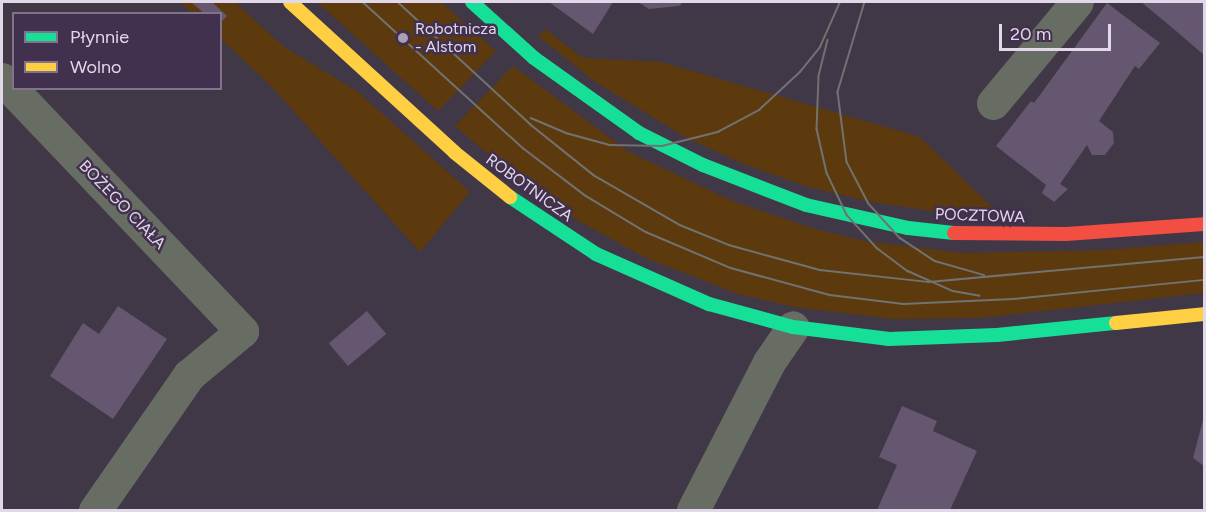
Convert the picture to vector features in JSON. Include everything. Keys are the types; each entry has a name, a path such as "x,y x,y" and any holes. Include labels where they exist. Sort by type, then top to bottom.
{"main road":[{"name":"ROBOTNICZA","path":"290,2 454,152 524,209 596,254 673,291 793,327"},
{"name":"POCZTOWA","path":"471,2 534,58 639,133 760,190 847,215 959,234 1088,233 1204,224"},
{"path":"793,327 879,338 932,339 1204,314"}],"street":[{"path":"993,104 1077,2"},
{"name":"BOŻEGO CIAŁA","path":"12,90 242,331 189,375 95,510"},
{"path":"693,510 769,362 793,327"}],"shaded area":[{"path":"180,2 235,2 283,46 358,92 470,192 420,252 271,86 222,40 222,12 191,12"},
{"path":"317,2 441,2 496,51 438,111"},
{"path":"545,29 583,58 661,62 920,137 1000,215 932,211 872,202 808,187 746,165 685,137 594,81 538,36"},
{"path":"513,66 629,152 732,201 815,229 863,241 963,253 1106,250 1204,242 1204,293 979,318 893,319 794,307 738,294 646,258 568,215 522,183 455,126"}],"building":[{"path":"191,2 212,2 227,16 222,21 222,12 203,12"},
{"path":"549,2 613,2 593,34"},
{"path":"638,2 683,2 679,6 649,9"},
{"path":"1141,2 1204,2 1204,55 1169,25"},
{"path":"1107,3 1160,43 1139,69 1135,66 1099,121 1113,132 1114,143 1105,155 1092,155 1087,145 1060,184 1068,189 1054,202 1042,193 1046,185 996,146 1031,101 1034,103"},
{"path":"118,306 167,339 113,419 50,376 83,323 99,334"},
{"path":"367,311 386,334 348,366 329,343"},
{"path":"902,406 937,421 933,431 977,451 950,510 877,510 897,465 879,457"},
{"path":"1204,416 1204,466 1193,458"}],"tram line":[{"path":"363,2 523,148 586,196 646,232 731,268 830,295 903,304 1013,299 1204,280"},
{"path":"398,2 530,124 595,176 680,225 729,245 820,270 929,282 1204,257"},
{"path":"531,118 566,133 610,145 662,146 718,132 759,110 800,72 820,47 840,2"},
{"path":"865,2 838,92 847,162 869,204 900,238 935,261 984,275"},
{"path":"828,40 819,77 817,129 827,173 847,215 877,248 908,271 953,291 980,296"}],"traffic: fast":[{"path":"472,2 534,58 639,133 703,165 806,205 908,228 954,233"},
{"path":"510,197 596,254 709,304 793,327 889,339 997,335 1116,323"}],"traffic: slow":[{"path":"290,2 454,152 510,197"},
{"path":"1116,323 1204,314"}],"traffic: jam":[{"path":"954,233 1066,234 1204,224"}],"place":[{"name":"Robotnicza - Alstom","path":"403,38"}]}
